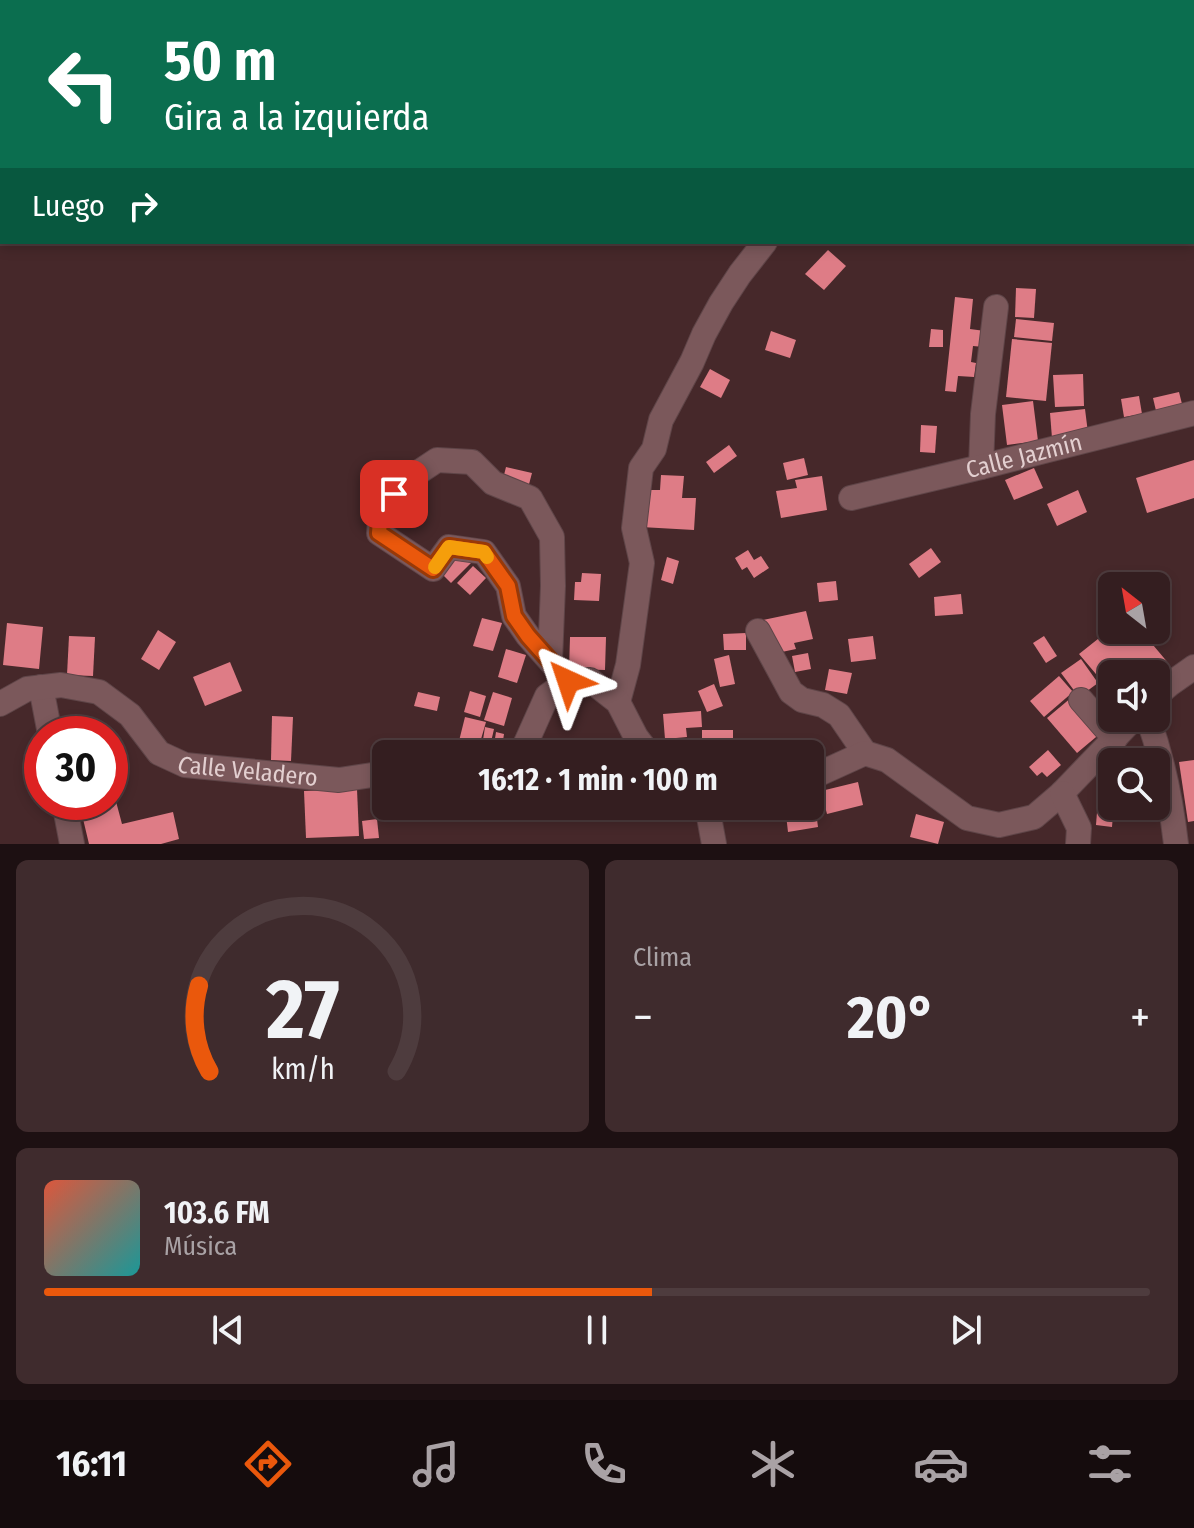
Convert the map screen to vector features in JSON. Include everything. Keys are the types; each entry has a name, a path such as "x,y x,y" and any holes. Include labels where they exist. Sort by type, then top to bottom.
{"street":[{"path":"618,702 628,665 642,563 634,528 641,468 654,449 661,420 704,334 740,274 763,244"},
{"path":"981,467 983,414 996,307"},
{"name":"Calle Jazmín","path":"851,498 981,467 1189,409"},
{"path":"550,661 552,537 530,498 493,483 472,462 437,460 407,480 381,508 379,533 433,569 449,547 484,552 508,586 514,616 528,636 550,661 568,681"},
{"path":"758,631 791,692 802,700 823,705 839,715 865,753 887,760 967,818 999,825 1034,817 1121,732"},
{"path":"1170,684 1194,667"},
{"path":"527,740 547,696 568,681 590,680 618,702 638,740"},
{"name":"Calle Veladero","path":"0,704 27,689 41,687 61,685 99,692 130,715 159,753 185,765 339,780 372,775"},
{"path":"41,687 47,716"},
{"path":"1081,700 1115,739"},
{"path":"1153,732 1171,798 1176,844"},
{"path":"824,772 865,753"},
{"path":"1062,793 1079,828 1078,844"},
{"path":"67,820 72,844"},
{"path":"710,820 714,844"}],"building":[{"path":"828,250 846,266 824,290 805,274"},
{"path":"1016,288 1036,289 1034,318 1015,317"},
{"path":"955,297 973,299 970,329 985,331 984,347 973,346 971,362 976,363 974,377 958,376 956,392 945,391"},
{"path":"1016,319 1054,323 1052,341 1014,337"},
{"path":"931,329 943,330 943,347 929,347"},
{"path":"771,331 796,340 790,358 765,350"},
{"path":"1012,339 1052,343 1046,401 1006,397"},
{"path":"710,369 730,380 721,398 700,387"},
{"path":"1083,374 1084,406 1055,407 1053,375"},
{"path":"1179,392 1183,408 1157,415 1153,398"},
{"path":"1139,396 1142,414 1124,417 1121,399"},
{"path":"1033,401 1038,441 1007,445 1002,405"},
{"path":"1085,409 1088,433 1052,438 1050,413"},
{"path":"921,425 937,426 935,453 920,452"},
{"path":"729,445 737,456 714,473 706,462"},
{"path":"804,458 808,475 787,480 783,463"},
{"path":"1194,460 1194,498 1147,513 1136,478"},
{"path":"506,467 532,473 528,488 502,483"},
{"path":"1034,468 1043,488 1014,500 1005,480"},
{"path":"661,475 684,476 682,498 696,498 694,530 641,527 643,490 660,490"},
{"path":"822,476 827,510 781,518 776,491 797,488 795,480"},
{"path":"1078,490 1087,512 1057,526 1047,504"},
{"path":"931,548 941,562 919,578 909,564"},
{"path":"748,550 754,560 761,556 769,568 754,578 747,567 742,570 735,558"},
{"path":"454,555 464,555 471,563 451,583 439,571"},
{"path":"667,557 679,561 673,584 661,580"},
{"path":"473,566 486,578 470,595 457,583"},
{"path":"582,573 601,574 599,601 574,600 575,582 581,582"},
{"path":"836,581 838,600 819,602 817,583"},
{"path":"961,594 963,614 935,616 934,597"},
{"path":"806,611 813,639 794,643 796,649 777,653 767,637 763,620"},
{"path":"482,618 502,623 493,651 473,646"},
{"path":"7,623 43,627 39,669 3,665"},
{"path":"158,630 176,642 159,670 141,659"},
{"path":"746,633 746,650 724,650 723,634"},
{"path":"69,636 95,637 93,676 67,675"},
{"path":"873,636 876,659 851,662 848,639"},
{"path":"1044,636 1057,656 1046,663 1033,643"},
{"path":"570,637 606,637 605,670 569,669"},
{"path":"1098,639 1098,644 1152,644 1166,660 1098,660 1098,676 1079,654"},
{"path":"506,649 526,655 517,683 498,677"},
{"path":"808,653 811,669 795,672 792,656"},
{"path":"729,655 735,684 720,687 714,659"},
{"path":"1081,659 1098,683 1079,697 1061,673"},
{"path":"230,662 242,691 205,706 193,677"},
{"path":"829,669 852,673 847,694 825,690"},
{"path":"1059,676 1073,692 1044,717 1030,701"},
{"path":"714,684 723,706 707,712 698,691"},
{"path":"470,691 486,696 480,717 464,712"},
{"path":"418,692 440,697 437,711 414,706"},
{"path":"493,692 512,698 504,726 484,720"},
{"path":"1072,697 1098,727 1098,732 1102,732 1077,753 1047,718"},
{"path":"701,711 702,727 686,728 687,737 665,739 663,714"},
{"path":"272,716 293,717 291,761 271,760"},
{"path":"465,717 486,722 481,740 459,740"},
{"path":"485,727 494,729 491,740 483,740"},
{"path":"702,730 733,730 733,740 702,740"},
{"path":"496,732 504,734 503,740 495,740"},
{"path":"1048,750 1061,765 1047,777 1042,772 1037,776 1029,767"},
{"path":"1194,760 1194,821 1188,822 1179,762"},
{"path":"858,782 863,805 827,814 824,790"},
{"path":"357,789 359,836 306,838 304,791"},
{"path":"173,812 179,839 161,844 89,844 83,820 121,820 122,824"},
{"path":"1097,812 1098,820 1113,820 1112,827 1096,825"},
{"path":"916,814 944,822 938,844 910,837"},
{"path":"377,820 379,838 364,839 362,821"},
{"path":"787,820 817,820 818,827 788,832"}],"slow traffic":[{"path":"435,567 449,547 484,552 487,557"}],"route":[{"path":"394,494 381,508 379,533 433,569 449,547 484,552 508,586 514,616 568,681"}]}
